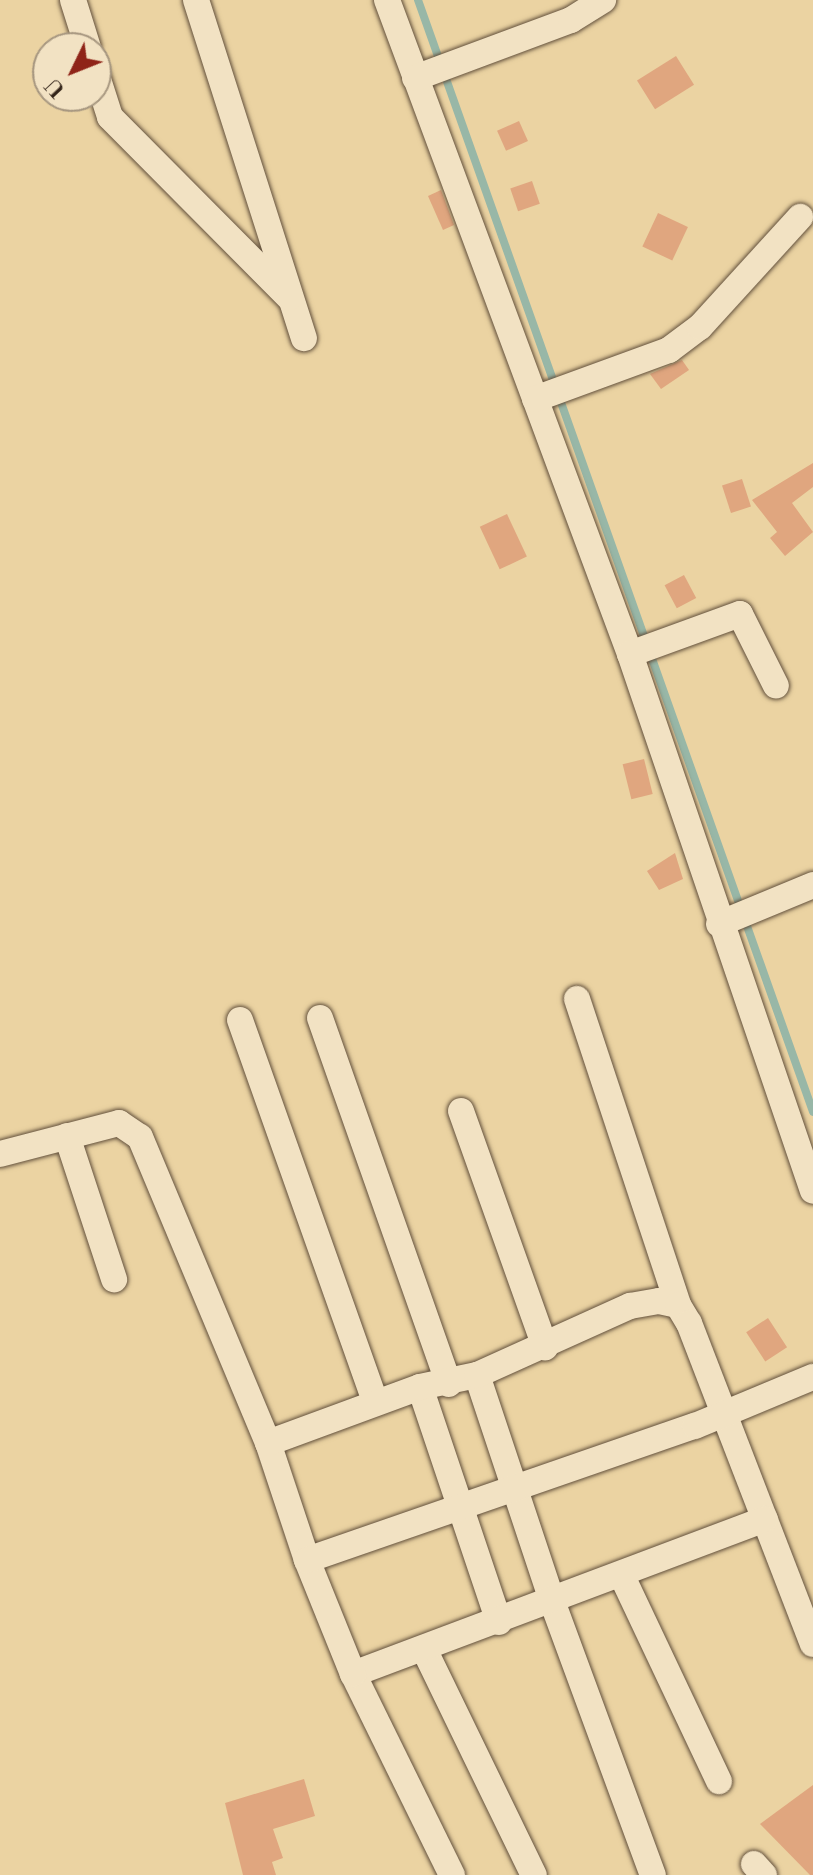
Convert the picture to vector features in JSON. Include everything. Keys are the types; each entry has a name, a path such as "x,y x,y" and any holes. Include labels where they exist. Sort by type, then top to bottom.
{"street":[{"path":"73,0 83,32"},
{"path":"196,0 304,338"},
{"path":"387,0 433,71 543,397 736,917 813,1191"},
{"path":"433,71 571,20 603,0"},
{"path":"108,112 291,299"},
{"path":"543,397 588,384 669,350 700,327 800,217"},
{"path":"637,651 740,614 776,686"},
{"path":"736,917 813,885"},
{"path":"577,999 678,1305 724,1414 813,1644"},
{"path":"320,1018 449,1384"},
{"path":"240,1020 376,1403"},
{"path":"461,1111 545,1347"},
{"path":"0,1154 119,1123 140,1137 268,1443 307,1560 353,1674 452,1875"},
{"path":"67,1136 114,1279"},
{"path":"268,1443 420,1387 449,1384 477,1375 545,1347 630,1306 678,1305"},
{"path":"477,1375 518,1490 552,1601 653,1875"},
{"path":"307,1560 518,1490 724,1414 813,1377"},
{"path":"420,1387 499,1622"},
{"path":"353,1674 425,1651 765,1519"},
{"path":"622,1576 719,1781"},
{"path":"425,1651 534,1875"}],"building":[{"path":"676,56 694,85 655,109 637,80"},
{"path":"519,121 528,141 506,151 497,131"},
{"path":"532,181 540,204 518,211 510,188"},
{"path":"441,190 454,225 443,230 428,196"},
{"path":"658,213 688,227 672,260 642,247"},
{"path":"682,360 689,370 661,389 650,374"},
{"path":"813,463 813,487 792,503 813,532 785,556 770,538 777,532 752,500"},
{"path":"742,479 751,507 731,513 722,485"},
{"path":"507,514 527,557 500,569 480,527"},
{"path":"684,575 696,598 677,608 665,585"},
{"path":"644,759 653,794 631,799 623,764"},
{"path":"675,853 683,879 659,890 647,871"},
{"path":"768,1318 787,1347 765,1362 746,1332"},
{"path":"304,1779 315,1816 273,1829 283,1858 272,1862 276,1875 243,1875 225,1803"},
{"path":"813,1785 813,1875 810,1875 760,1824"}],"waterway":[{"path":"418,0 813,1112"}]}
